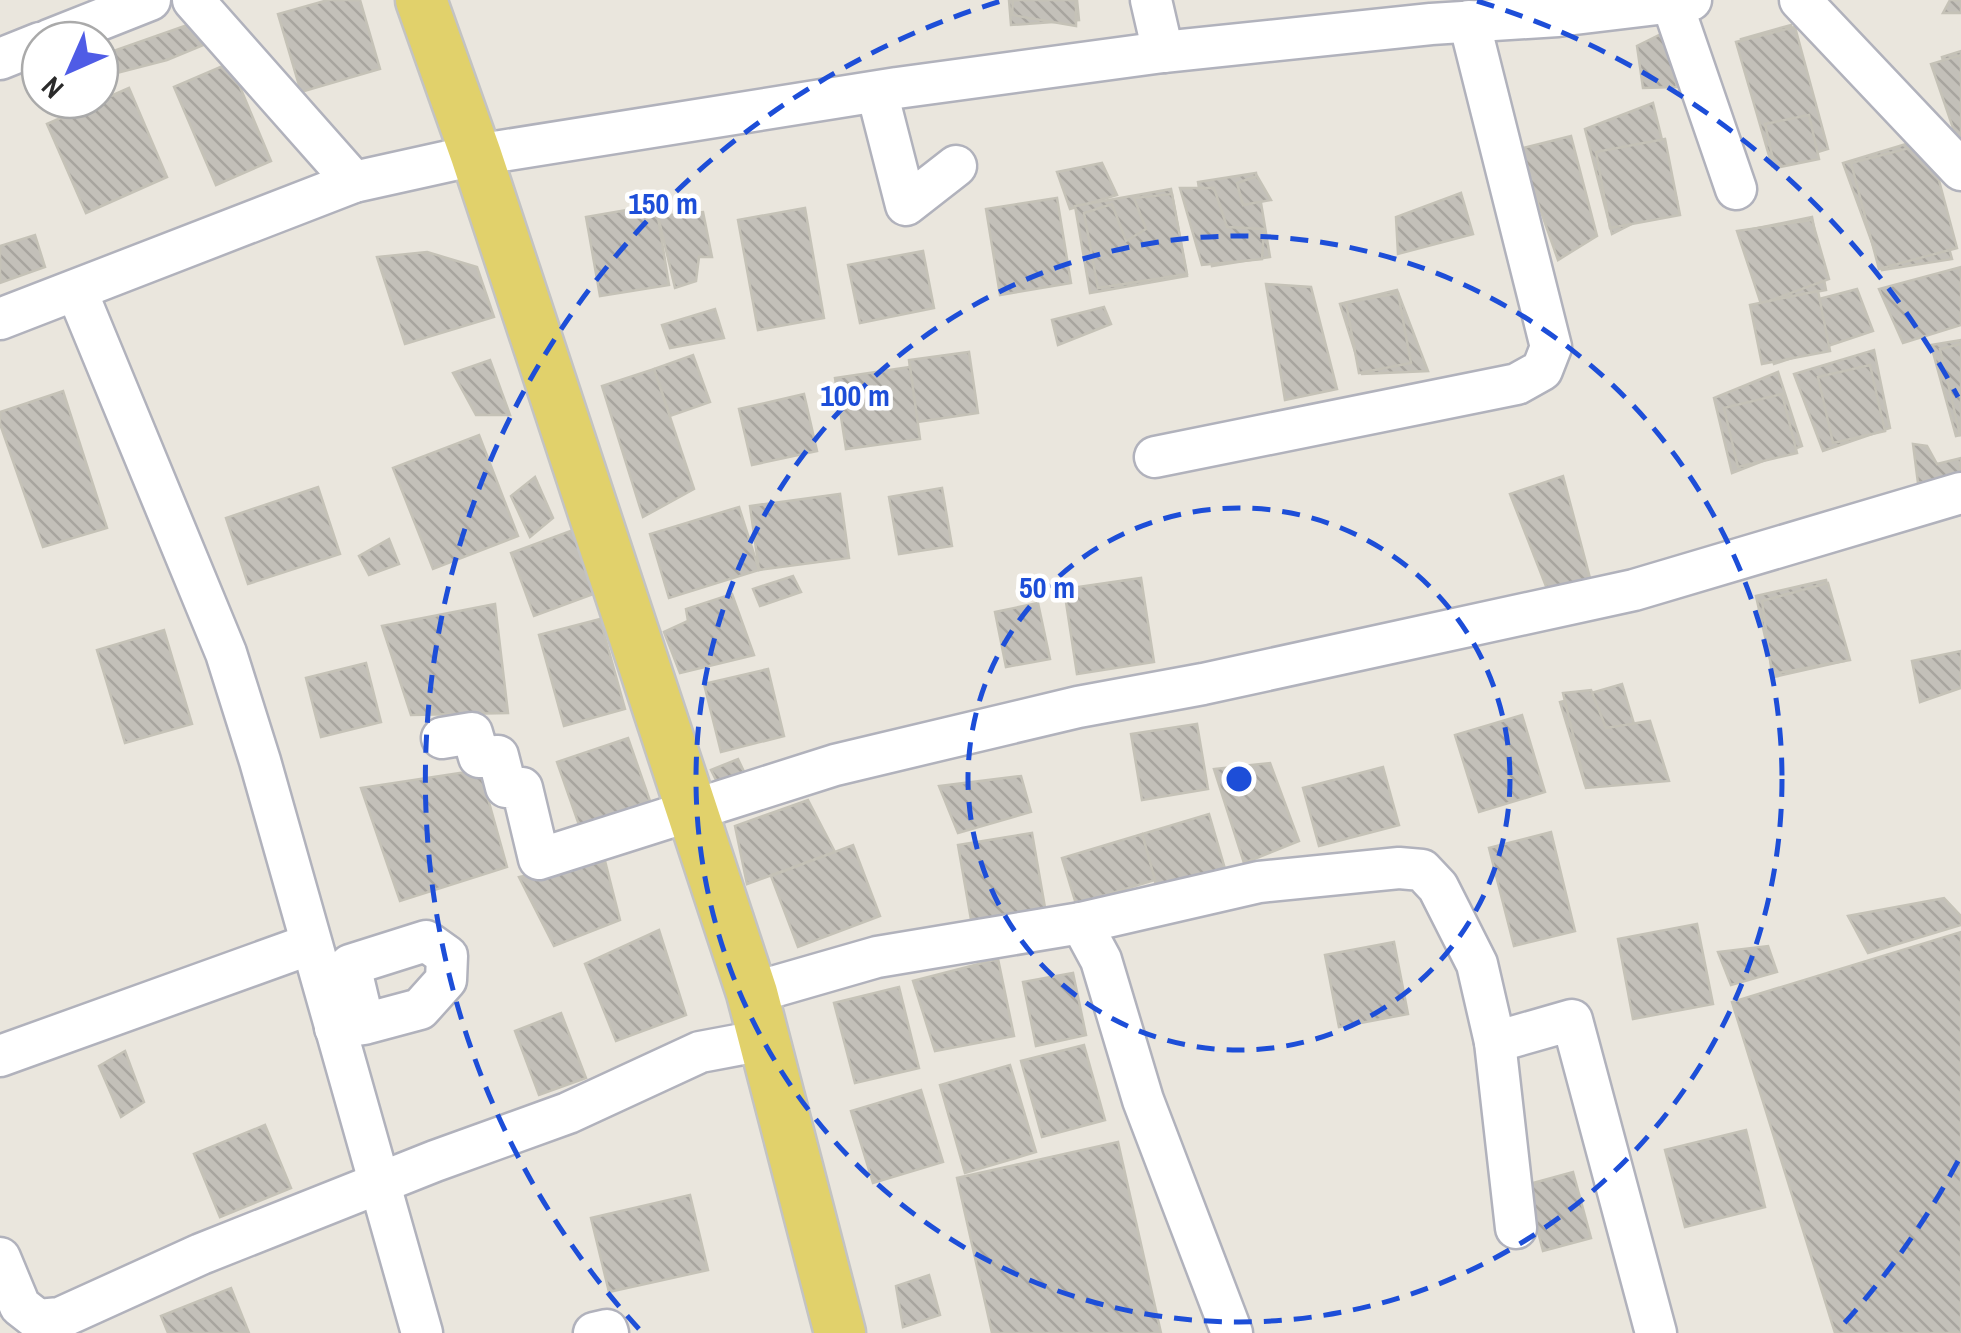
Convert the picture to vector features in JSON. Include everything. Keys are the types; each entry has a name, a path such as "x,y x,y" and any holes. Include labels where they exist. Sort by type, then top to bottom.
{"main road":[{"path":"421,0 476,155 758,1017 840,1333"}],"street":[{"path":"99,20 150,0"},
{"path":"193,0 354,182"},
{"path":"1151,0 1164,52"},
{"path":"1800,0 1961,170"},
{"path":"0,319 354,182 476,155 1164,52 1682,2 1736,189"},
{"path":"1155,458 1517,384 1542,370 1550,347 1469,21"},
{"path":"877,92 906,206 956,166"},
{"path":"77,292 226,653 311,944 349,1026 378,1184 422,1333"},
{"path":"442,738 472,733 480,757 498,756 506,788 522,788 539,859 835,764 1078,708 1634,590 1961,493"},
{"path":"0,1258 20,1306 38,1320 60,1318 202,1254 568,1112 700,1052 758,1017 877,957 1081,924 1259,882 1399,868 1422,870 1438,886 1478,964 1495,1042 1516,1228"},
{"path":"1081,924 1100,960 1143,1100 1232,1333"},
{"path":"0,1056 311,944"},
{"path":"1495,1042 1572,1020 1656,1333"},
{"path":"594,1333 608,1333"}],"building":[{"path":"328,0 360,0 380,69 301,92 278,14"},
{"path":"1009,0 1077,0 1079,20 1011,25"},
{"path":"1013,0 1076,0 1076,26 1012,15"},
{"path":"1950,0 1961,0 1961,13 1943,13"},
{"path":"193,23 206,44 167,60 120,72 120,49"},
{"path":"1791,25 1807,84 1757,98 1741,39"},
{"path":"1795,27 1828,149 1772,166 1736,42"},
{"path":"1665,32 1677,87 1643,88 1637,46"},
{"path":"1961,51 1961,117 1942,57"},
{"path":"1961,55 1961,151 1931,64"},
{"path":"230,63 271,161 216,185 174,87"},
{"path":"129,88 167,177 86,213 47,124 56,120 120,120 120,92"},
{"path":"1653,103 1677,201 1612,234 1585,129"},
{"path":"1809,115 1819,159 1775,168 1765,124"},
{"path":"1571,136 1597,236 1558,260 1519,149"},
{"path":"1665,139 1680,215 1610,228 1596,152"},
{"path":"1919,140 1952,259 1882,270 1843,163"},
{"path":"1929,143 1957,248 1879,269 1851,163"},
{"path":"1102,163 1117,195 1070,209 1057,172"},
{"path":"1256,173 1270,257 1212,266 1198,182"},
{"path":"1257,176 1271,200 1243,205 1237,183"},
{"path":"1180,188 1214,188 1227,227 1264,229 1262,259 1202,265"},
{"path":"1171,189 1187,276 1090,293 1075,206"},
{"path":"1461,193 1473,234 1398,254 1396,217"},
{"path":"1172,194 1187,274 1098,288 1084,213 1112,204 1126,241 1146,229 1134,198"},
{"path":"1057,198 1071,283 1000,295 986,209"},
{"path":"656,205 669,285 600,296 586,217"},
{"path":"805,208 824,318 758,330 738,220"},
{"path":"703,212 712,257 699,257 696,281 675,288 658,216"},
{"path":"1812,217 1826,290 1762,302 1748,230"},
{"path":"1812,220 1829,279 1761,304 1737,231"},
{"path":"35,235 45,267 0,283 0,246"},
{"path":"923,251 934,308 860,323 848,265"},
{"path":"427,252 477,267 494,317 405,344 377,257"},
{"path":"1961,267 1961,325 1903,343 1879,289"},
{"path":"1266,284 1311,287 1337,389 1285,400"},
{"path":"1857,289 1873,331 1774,364 1758,315"},
{"path":"1397,290 1428,371 1362,374 1340,304"},
{"path":"1818,291 1830,351 1762,364 1750,305"},
{"path":"1398,293 1411,363 1359,373 1346,303"},
{"path":"1104,307 1111,324 1058,345 1052,320"},
{"path":"715,309 724,338 670,348 662,325"},
{"path":"1961,340 1961,435 1956,436 1931,345"},
{"path":"1961,344 1961,435 1960,435 1940,349"},
{"path":"1874,350 1890,428 1823,451 1794,374"},
{"path":"969,352 978,413 917,422 909,360"},
{"path":"693,355 710,402 670,416 654,369"},
{"path":"490,360 510,415 476,415 453,373"},
{"path":"1870,365 1885,431 1833,443 1818,377"},
{"path":"910,367 920,439 846,449 835,378"},
{"path":"654,369 694,489 643,517 602,386"},
{"path":"1778,372 1802,446 1732,473 1714,398"},
{"path":"63,391 107,528 43,547 0,424 0,412"},
{"path":"804,394 817,451 752,465 739,409"},
{"path":"1782,394 1797,453 1738,467 1724,408"},
{"path":"479,435 518,536 433,569 393,468"},
{"path":"1913,444 1927,446 1937,464 1961,458 1961,477 1918,483"},
{"path":"1563,476 1591,582 1549,594 1510,494"},
{"path":"535,477 553,518 530,537 511,496"},
{"path":"318,487 340,554 248,584 226,518"},
{"path":"942,488 952,546 899,554 889,497"},
{"path":"840,494 849,558 759,570 750,506"},
{"path":"739,507 759,570 669,598 650,534"},
{"path":"573,530 596,593 534,616 511,553"},
{"path":"389,539 399,564 369,575 359,556"},
{"path":"793,576 801,592 760,606 753,589"},
{"path":"1141,578 1154,662 1077,674 1064,589"},
{"path":"1826,580 1844,661 1774,677 1756,596"},
{"path":"1828,583 1850,660 1772,674 1762,601"},
{"path":"732,594 754,655 680,673 664,632 688,621 686,609"},
{"path":"1038,603 1050,659 1006,667 995,612"},
{"path":"495,604 508,713 411,715 382,626"},
{"path":"600,619 625,709 564,726 539,635"},
{"path":"164,630 192,724 125,743 97,650"},
{"path":"1961,651 1961,688 1920,702 1912,661"},
{"path":"366,663 381,722 321,737 306,678"},
{"path":"768,669 784,736 721,752 704,684"},
{"path":"1622,684 1647,767 1585,785 1560,702"},
{"path":"1591,690 1606,728 1650,721 1669,781 1586,788 1563,693"},
{"path":"1522,715 1545,792 1479,812 1455,735"},
{"path":"1197,724 1208,789 1142,800 1131,734"},
{"path":"628,738 650,801 579,825 557,762"},
{"path":"738,759 746,776 718,784 711,770"},
{"path":"1270,763 1299,841 1244,863 1214,769"},
{"path":"1383,767 1399,825 1319,846 1303,788"},
{"path":"480,770 507,867 400,901 361,788"},
{"path":"1021,776 1031,812 958,833 939,786"},
{"path":"808,800 835,852 747,884 735,826"},
{"path":"1209,814 1225,869 1157,889 1142,834"},
{"path":"1551,832 1575,931 1514,946 1489,848"},
{"path":"1032,833 1047,919 973,931 958,845"},
{"path":"1142,834 1155,880 1076,904 1062,858"},
{"path":"853,845 880,916 798,947 771,876"},
{"path":"604,857 620,920 554,946 519,877"},
{"path":"1944,898 1961,916 1961,925 1868,953 1848,916"},
{"path":"1697,924 1713,1004 1633,1019 1618,939"},
{"path":"659,930 686,1015 616,1041 585,964"},
{"path":"1961,932 1961,1333 1835,1333 1732,1002"},
{"path":"1394,942 1408,1014 1339,1027 1325,955"},
{"path":"1768,946 1777,972 1731,985 1718,952"},
{"path":"998,959 1014,1036 935,1051 913,981"},
{"path":"1073,973 1086,1035 1036,1046 1023,982"},
{"path":"899,987 919,1068 855,1083 834,1003"},
{"path":"561,1013 586,1078 539,1095 515,1031"},
{"path":"1084,1045 1105,1120 1042,1137 1021,1061"},
{"path":"125,1051 144,1102 121,1117 99,1066"},
{"path":"1010,1065 1036,1152 965,1173 940,1085"},
{"path":"921,1090 943,1162 873,1183 851,1111"},
{"path":"265,1125 291,1188 220,1217 194,1154"},
{"path":"1746,1130 1765,1207 1685,1227 1665,1150"},
{"path":"1118,1142 1161,1333 992,1333 957,1178"},
{"path":"1573,1172 1591,1238 1543,1251 1526,1185"},
{"path":"690,1195 708,1270 609,1292 591,1218"},
{"path":"929,1275 940,1315 903,1327 896,1286"},
{"path":"231,1288 249,1333 168,1333 161,1316"}]}
